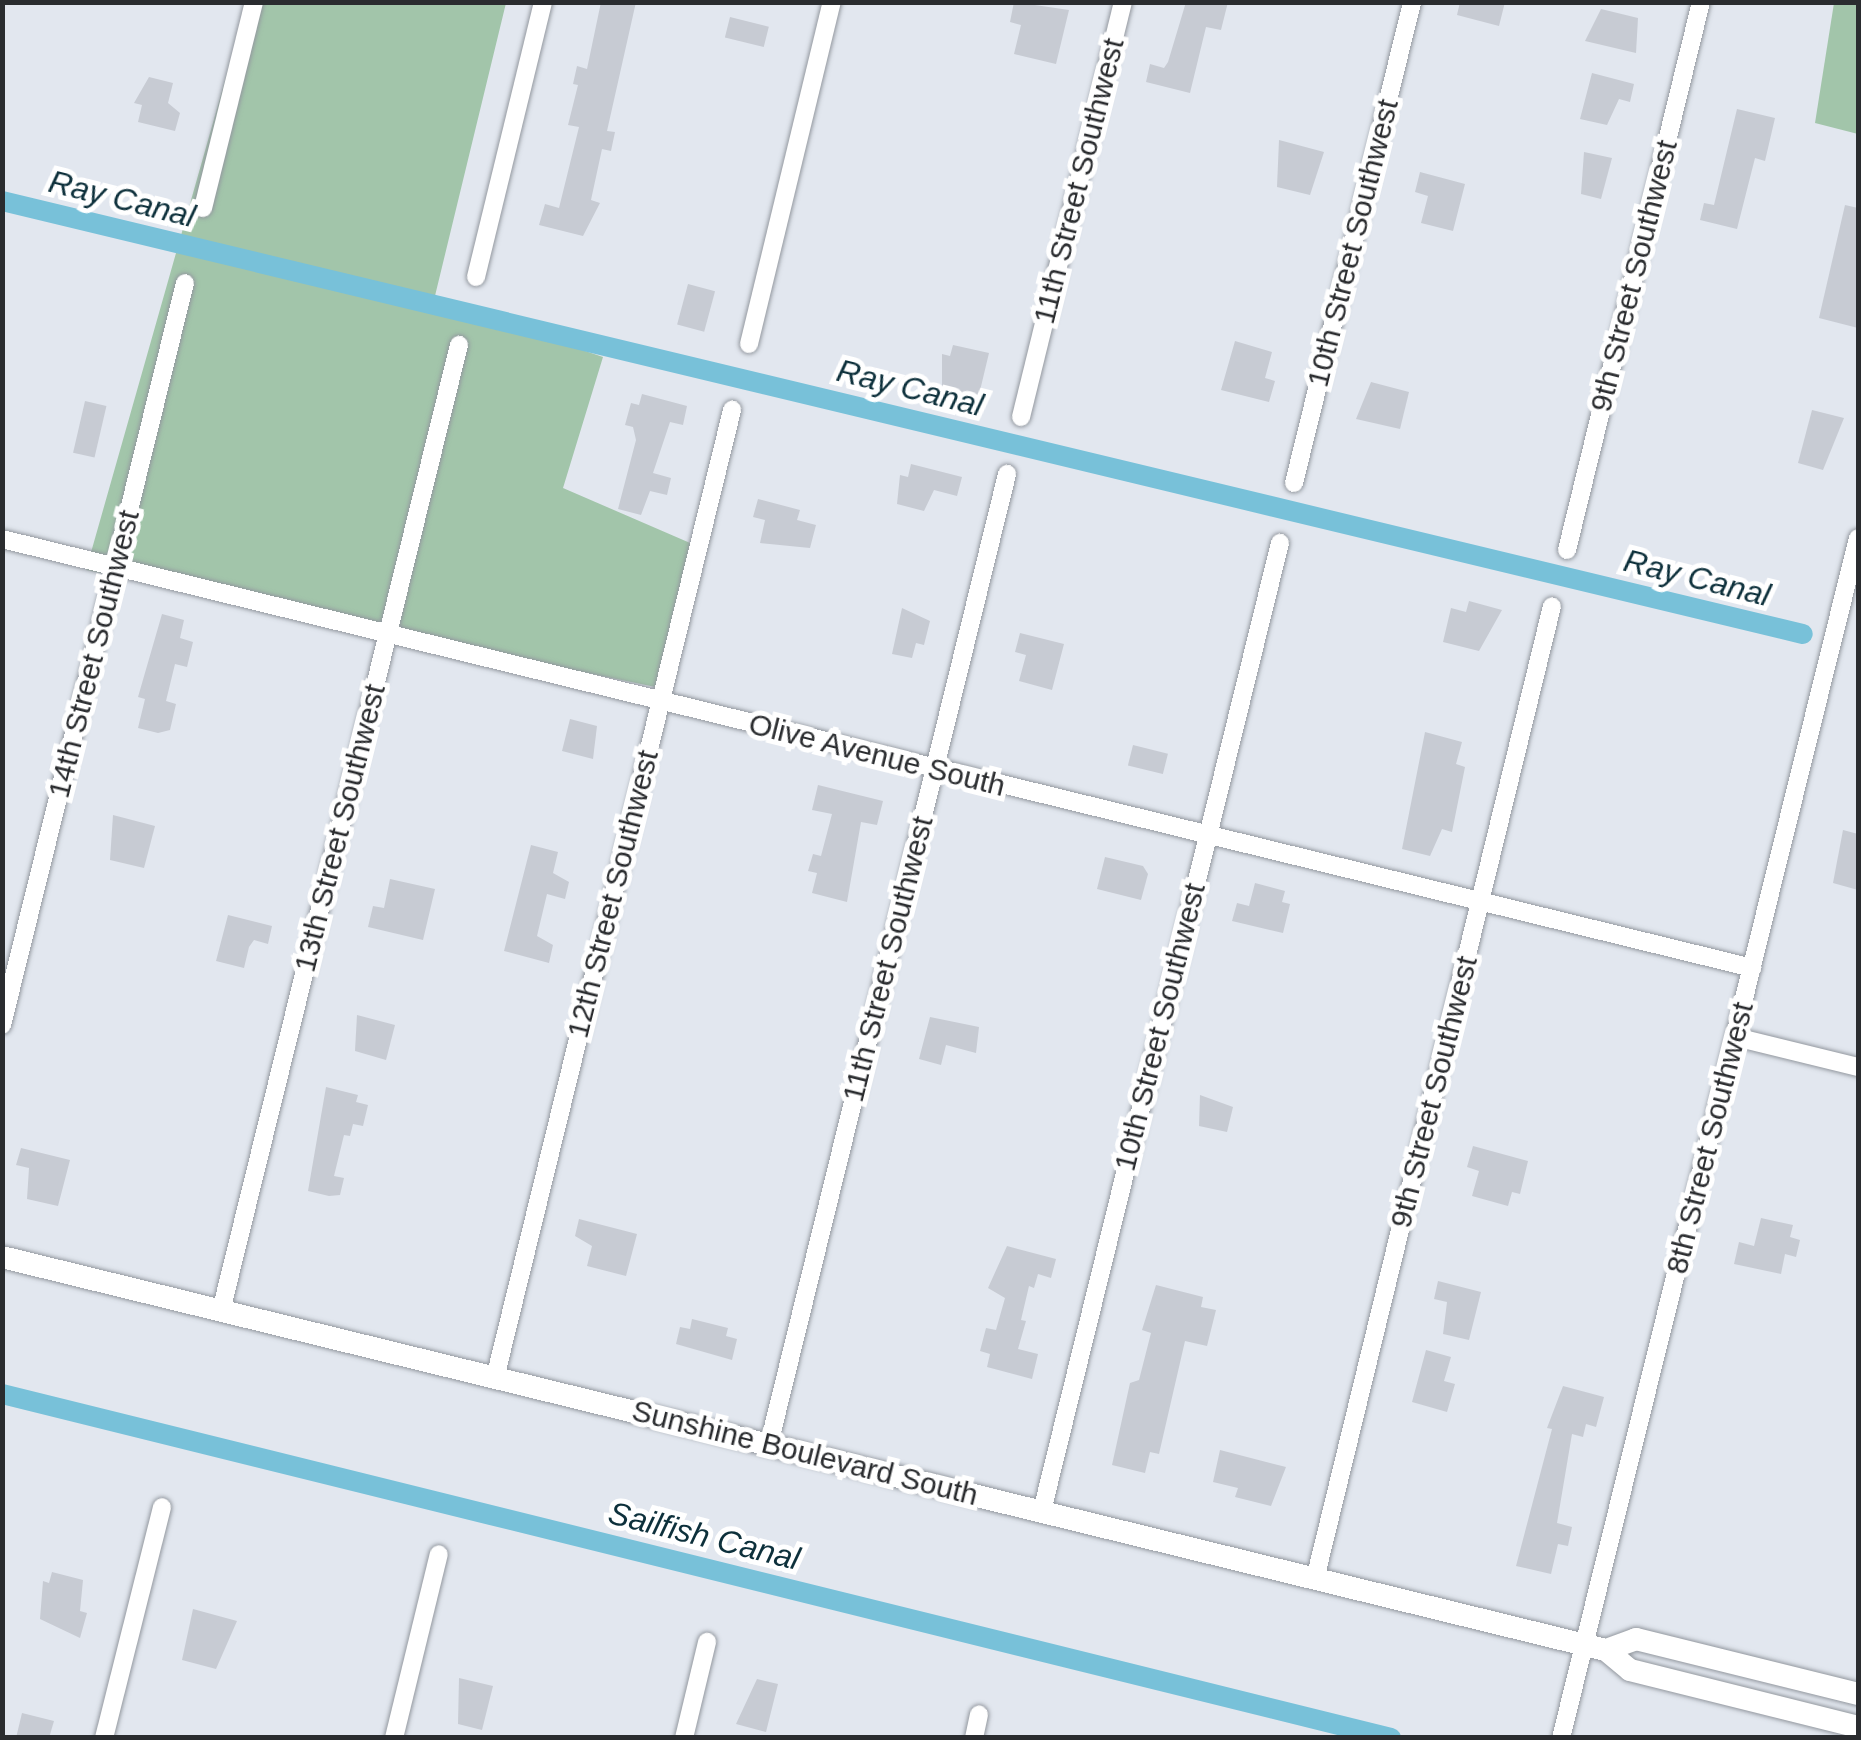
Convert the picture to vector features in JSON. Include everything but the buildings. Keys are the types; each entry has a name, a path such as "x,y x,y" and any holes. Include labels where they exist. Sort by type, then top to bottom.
{"street":[{"path":"203,208 254,2"},
{"path":"476,277 543,2"},
{"path":"749,344 832,2"},
{"name":"11th Street Southwest","path":"1020,417 1124,2"},
{"name":"10th Street Southwest","path":"1294,483 1412,2"},
{"name":"9th Street Southwest","path":"1567,550 1701,2"},
{"name":"14th Street Southwest","path":"2,1025 185,284"},
{"name":"13th Street Southwest","path":"221,1311 459,345"},
{"name":"12th Street Southwest","path":"495,1378 732,410"},
{"name":"11th Street Southwest","path":"768,1444 1007,474"},
{"name":"8th Street Southwest","path":"1561,1737 1596,1648 1735,1036 1858,538"},
{"name":"Olive Avenue South","path":"2,540 1752,968"},
{"name":"10th Street Southwest","path":"1042,1511 1280,543"},
{"name":"9th Street Southwest","path":"1314,1579 1552,606"},
{"path":"1735,1036 1858,1067"},
{"name":"Sunshine Boulevard South","path":"2,1257 1596,1648 1630,1670 1858,1727"},
{"path":"104,1738 162,1507"},
{"path":"394,1738 439,1554"},
{"name":"Sunshine Boulevard South","path":"1596,1648 1636,1639 1858,1694"},
{"path":"684,1738 708,1642"},
{"path":"974,1738 979,1715"}],"green space":[{"path":"247,3 506,3 434,300 603,357 563,488 704,549 670,690 86,570"},
{"path":"1834,3 1858,3 1858,134 1815,123"}],"waterway":[{"name":"Ray Canal","path":"2,201 1803,634"},
{"name":"Sailfish Canal","path":"2,1394 1391,1738"}]}
